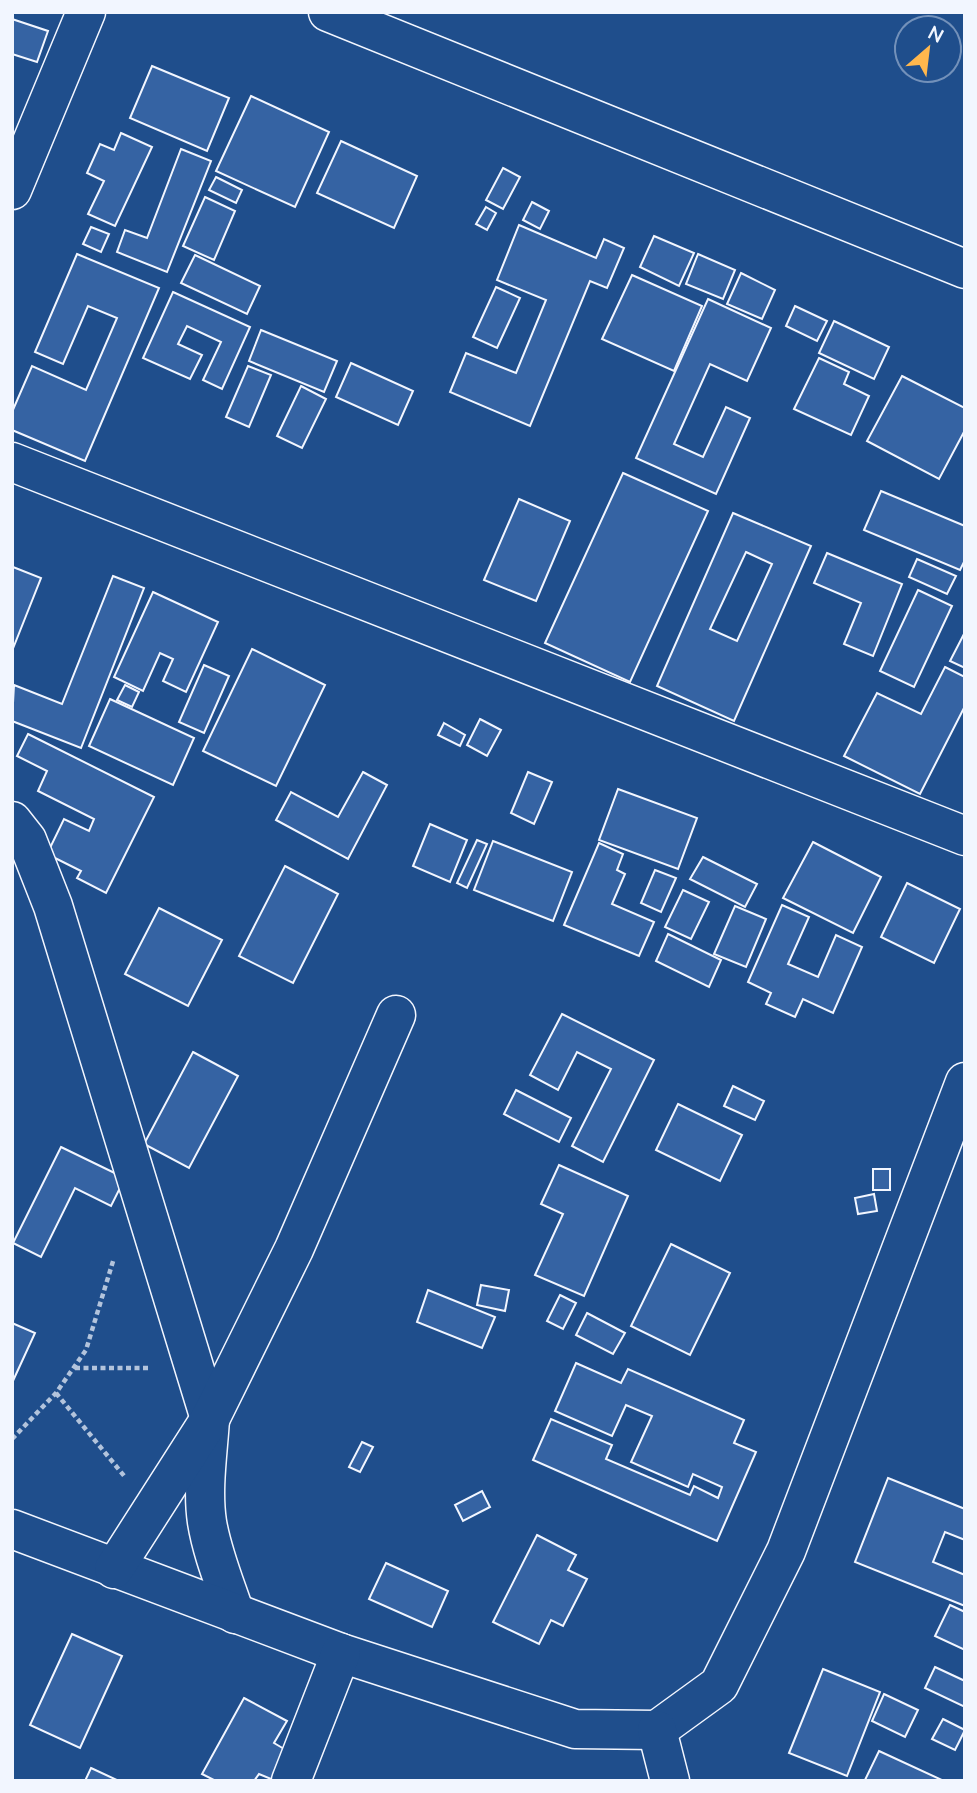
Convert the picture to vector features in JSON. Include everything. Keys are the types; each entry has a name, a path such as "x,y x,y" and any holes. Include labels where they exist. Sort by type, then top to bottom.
{"street":[{"path":"12,190 86,12"},
{"path":"328,12 965,269"},
{"path":"12,462 965,836"},
{"path":"12,821 27,840 53,906 210,1419 206,1521 235,1614"},
{"path":"114,1569 210,1419 294,1249 396,1015"},
{"path":"12,1529 341,1653 575,1729 657,1730 719,1685 786,1551 965,1082"},
{"path":"291,1781 341,1653"},
{"path":"657,1730 670,1781"}],"path":[{"path":"12,1439 56,1393 86,1350 116,1250"},
{"path":"75,1368 196,1371"},
{"path":"56,1393 99,1443 150,1511"}],"building":[{"path":"12,19 48,31 37,62 12,54"},
{"path":"152,66 229,98 207,151 130,118"},
{"path":"251,96 329,132 295,207 216,171"},
{"path":"121,133 152,147 115,226 88,214 104,181 87,173 100,144 114,150"},
{"path":"341,141 417,176 394,228 317,193"},
{"path":"181,149 211,161 167,272 117,252 125,230 147,238"},
{"path":"503,168 520,177 503,209 486,200"},
{"path":"216,177 242,190 236,203 209,190"},
{"path":"205,197 235,211 214,260 183,246"},
{"path":"532,202 549,211 540,229 523,220"},
{"path":"486,207 496,213 487,230 476,224"},
{"path":"519,225 596,258 604,239 624,248 607,288 590,281 530,426 450,392 466,353 516,373 546,300 497,280"},
{"path":"91,227 109,234 101,252 83,244"},
{"path":"654,236 694,253 679,286 640,267"},
{"path":"77,254 159,288 85,461 12,430 12,412 32,366 86,390 117,318 88,306 63,364 35,352"},
{"path":"698,254 735,270 723,299 686,284"},
{"path":"195,255 260,286 247,314 181,283"},
{"path":"741,273 775,290 762,319 727,304"},
{"path":"632,275 702,306 674,371 602,339"},
{"path":"496,287 520,298 497,348 473,337"},
{"path":"173,292 250,327 222,389 203,380 221,342 187,326 178,344 202,355 190,379 143,358"},
{"path":"708,299 771,328 747,381 710,364 674,444 703,457 726,407 750,418 716,494 636,458"},
{"path":"795,306 827,321 817,341 786,326"},
{"path":"834,321 889,347 874,379 819,353"},
{"path":"261,330 337,361 324,392 249,361"},
{"path":"819,358 849,372 844,384 869,396 851,435 794,409"},
{"path":"351,363 413,391 398,425 336,397"},
{"path":"248,366 271,375 249,427 226,417"},
{"path":"902,376 965,408 965,430 939,479 867,441"},
{"path":"301,386 326,399 302,448 277,436"},
{"path":"623,473 708,511 630,682 545,643"},
{"path":"881,491 965,526 965,560 960,570 864,530"},
{"path":"519,499 570,521 536,601 484,580"},
{"path":"733,513 811,546 734,721 657,686","holes":["746,552 772,564 737,641 710,629"]},
{"path":"827,553 902,584 873,656 844,644 861,603 814,583"},
{"path":"917,559 956,576 947,594 909,577"},
{"path":"12,568 41,578 12,651"},
{"path":"113,576 144,588 81,748 12,721 14,685 62,704"},
{"path":"918,590 952,606 914,687 880,671"},
{"path":"153,592 218,622 186,692 163,681 173,659 160,653 143,691 114,677"},
{"path":"965,632 965,668 950,661"},
{"path":"252,649 325,685 276,786 203,751"},
{"path":"204,665 229,676 204,733 179,722"},
{"path":"945,667 965,677 965,706 920,794 844,756 877,693 921,714"},
{"path":"125,685 139,692 132,707 117,700"},
{"path":"110,699 194,738 173,785 89,746"},
{"path":"480,719 501,730 487,756 467,745"},
{"path":"444,723 465,735 460,746 438,735"},
{"path":"28,734 154,797 106,893 77,878 81,871 47,854 64,819 89,831 94,819 38,791 47,771 17,756"},
{"path":"363,772 387,785 348,859 276,820 291,792 338,817"},
{"path":"528,772 552,782 534,824 511,813"},
{"path":"618,789 697,818 678,869 599,840"},
{"path":"430,824 467,840 450,882 413,866"},
{"path":"477,840 487,844 467,888 457,883"},
{"path":"493,841 572,872 553,921 474,890"},
{"path":"813,842 881,877 853,933 783,898"},
{"path":"599,843 623,854 617,870 625,874 612,904 654,922 639,956 564,925"},
{"path":"703,857 757,884 745,907 690,879"},
{"path":"285,866 338,894 293,983 239,956"},
{"path":"655,870 676,878 661,912 641,903"},
{"path":"907,883 960,909 934,963 881,937"},
{"path":"683,890 709,902 691,939 665,927"},
{"path":"782,905 809,917 788,964 818,977 836,935 862,947 833,1013 803,999 795,1017 766,1004 771,993 748,982"},
{"path":"735,906 766,919 746,967 714,954"},
{"path":"159,908 222,940 188,1006 125,974"},
{"path":"668,934 721,960 709,987 656,961"},
{"path":"562,1014 654,1060 603,1162 572,1146 611,1069 577,1052 558,1090 530,1075"},
{"path":"193,1052 238,1076 189,1168 144,1144"},
{"path":"733,1086 764,1101 755,1120 724,1106"},
{"path":"516,1090 571,1118 559,1142 504,1114"},
{"path":"678,1104 742,1135 720,1181 656,1150"},
{"path":"61,1147 125,1178 111,1206 75,1188 41,1257 13,1243"},
{"path":"559,1165 628,1196 584,1296 535,1275 563,1214 541,1204"},
{"path":"873,1169 890,1169 890,1190 873,1190"},
{"path":"874,1194 877,1211 858,1214 855,1198"},
{"path":"671,1244 730,1273 690,1355 631,1326"},
{"path":"481,1285 509,1290 505,1311 477,1305"},
{"path":"428,1290 495,1317 482,1348 417,1322"},
{"path":"560,1295 576,1303 563,1329 547,1321"},
{"path":"587,1313 625,1333 613,1354 576,1335"},
{"path":"12,1323 35,1333 12,1383"},
{"path":"576,1363 621,1383 628,1369 744,1420 734,1443 756,1452 717,1541 533,1460 551,1419 612,1445 606,1459 690,1495 694,1486 718,1498 722,1487 693,1474 688,1487 631,1462 652,1416 626,1405 612,1436 555,1411"},
{"path":"362,1442 373,1447 360,1472 349,1467"},
{"path":"888,1478 965,1509 965,1540 945,1532 933,1562 965,1575 965,1606 855,1562"},
{"path":"482,1491 490,1507 463,1521 455,1505"},
{"path":"537,1535 576,1555 568,1570 587,1579 563,1626 551,1620 539,1644 493,1622"},
{"path":"386,1563 448,1591 432,1627 369,1599"},
{"path":"950,1605 965,1612 965,1650 935,1636"},
{"path":"72,1634 122,1656 80,1748 30,1725"},
{"path":"935,1667 965,1681 965,1707 925,1688"},
{"path":"823,1669 880,1692 847,1776 789,1753"},
{"path":"884,1694 918,1710 905,1737 872,1721"},
{"path":"244,1698 287,1721 274,1743 291,1753 276,1781 259,1774 254,1781 216,1781 202,1774"},
{"path":"943,1719 965,1730 955,1750 932,1739"},
{"path":"879,1751 944,1781 865,1780"},
{"path":"91,1768 119,1781 85,1781"}]}
